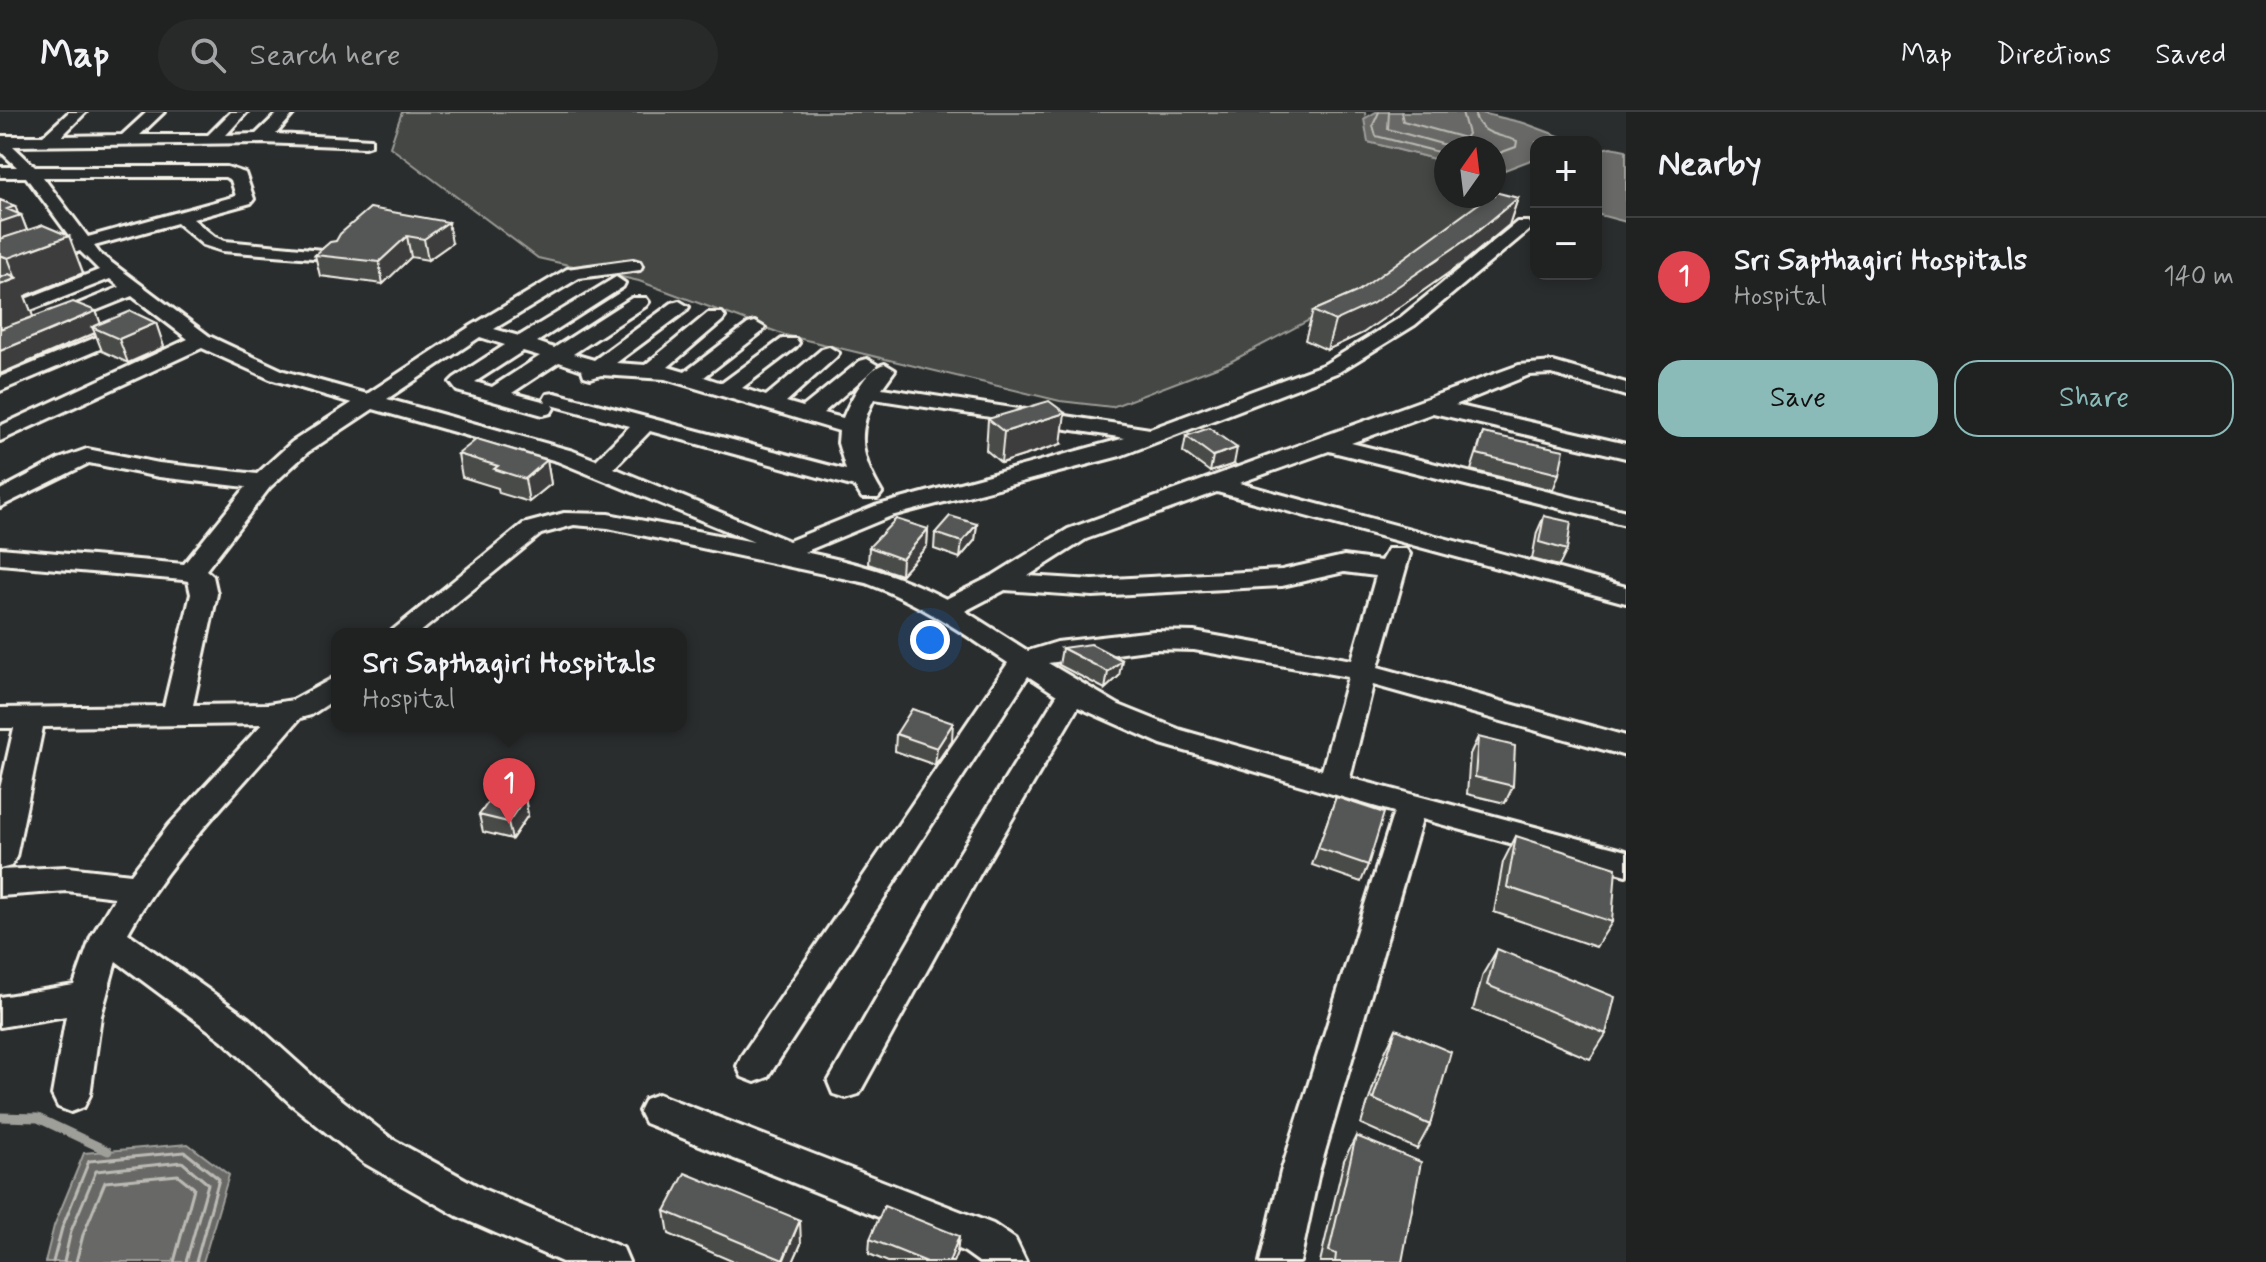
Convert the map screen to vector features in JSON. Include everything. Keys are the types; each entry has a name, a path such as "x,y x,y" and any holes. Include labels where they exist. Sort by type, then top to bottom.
{"street":[{"path":"47,141 78,112"},
{"path":"126,140 156,112"},
{"path":"213,139 239,112"},
{"path":"227,172 287,112"},
{"path":"0,141 258,138 365,142"},
{"path":"0,141 31,172 94,258 109,273 202,340 277,375 366,402 504,437 600,469 825,564"},
{"path":"0,172 227,172 239,177 245,199 85,243 0,274"},
{"path":"182,218 209,241 222,246 333,256"},
{"path":"790,549 883,511 1112,451 1313,377 1351,358 1418,313 1523,226"},
{"path":"191,572 262,482 300,447 478,330 579,271 633,266"},
{"path":"0,316 109,273"},
{"path":"616,283 462,381 465,386 494,395 644,425 863,482"},
{"path":"0,343 132,289"},
{"path":"494,395 639,302"},
{"path":"504,437 679,307"},
{"path":"0,385 165,314"},
{"path":"652,370 715,317"},
{"path":"688,379 755,328"},
{"path":"478,330 597,368 652,370 848,427"},
{"path":"0,434 202,340"},
{"path":"726,390 789,343"},
{"path":"771,403 829,353"},
{"path":"946,610 1001,582 1077,534 1535,367 1569,372 1626,390"},
{"path":"808,414 876,368 868,392 848,427 851,456 863,482 883,511"},
{"path":"868,392 1155,436"},
{"path":"1432,406 1626,451"},
{"path":"600,469 644,425"},
{"path":"1328,444 1626,518"},
{"path":"2,497 87,456 145,468 262,482"},
{"path":"1215,484 1626,595"},
{"path":"408,628 523,535 561,519 608,521 825,564 908,589 1028,660 1073,692 1109,712 1171,737 1411,806 1626,863"},
{"path":"1333,784 1390,570 1405,536"},
{"path":"0,556 191,572 200,576 204,594 177,713"},
{"path":"1001,582 1093,588 1282,578 1344,564 1390,570"},
{"path":"755,1066 1015,672 1028,660 1057,651 1173,639 1311,660 1363,672 1626,746"},
{"path":"0,718 289,712 315,701 331,689"},
{"path":"846,1082 969,865 1073,692"},
{"path":"71,1095 87,998 108,937 137,887 289,712"},
{"path":"0,857 31,718"},
{"path":"1280,1262 1300,1172 1411,806"},
{"path":"0,883 67,879 137,887"},
{"path":"108,937 235,1029 305,1093 378,1151 471,1203 609,1262"},
{"path":"0,1012 87,998"},
{"path":"658,1111 979,1238 1001,1253 1006,1262"}],"shaded area":[{"path":"402,112 1365,112 1368,142 1434,159 1434,208 1475,208 1394,275 1230,362 1112,407 1060,401 785,335 639,281 538,258 390,147"}],"water":[{"path":"1376,112 1477,112 1524,123 1559,136 1530,136 1530,160 1506,170 1506,136 1434,136 1434,159 1368,142 1364,119"},
{"path":"1602,149 1626,150 1626,222 1602,216"},
{"path":"188,1144 229,1175 203,1262 45,1262 54,1226 84,1153"}],"building":[{"path":"1506,195 1518,198 1506,208"},
{"path":"0,200 15,206 7,209 21,215 0,222"},
{"path":"370,208 448,222 424,239 407,236 379,262 315,255 330,242 336,241"},
{"path":"1472,208 1506,208 1473,235 1372,304 1335,321 1313,311 1357,292"},
{"path":"43,225 69,236 8,258 0,255 0,239"},
{"path":"9,274 17,278 0,285 0,278"},
{"path":"73,302 96,311 0,351 0,329"},
{"path":"131,311 156,323 119,339 92,327"},
{"path":"1049,401 1065,413 1004,432 988,419"},
{"path":"1209,428 1237,448 1213,456 1186,436"},
{"path":"1483,433 1564,450 1559,474 1477,454"},
{"path":"477,439 547,460 525,479 494,469 498,466 458,454"},
{"path":"950,516 977,524 962,542 935,533"},
{"path":"1544,516 1571,522 1567,550 1539,542"},
{"path":"896,519 928,529 902,559 869,547"},
{"path":"1091,644 1122,660 1108,672 1062,648"},
{"path":"912,709 953,723 937,748 896,734"},
{"path":"1478,737 1515,746 1513,786 1475,777"},
{"path":"496,791 525,798 508,822 479,815"},
{"path":"1336,797 1384,813 1368,865 1318,848"},
{"path":"1516,836 1616,868 1612,922 1507,887"},
{"path":"1497,949 1615,997 1606,1034 1487,985"},
{"path":"1396,1029 1451,1052 1430,1125 1373,1099"},
{"path":"1356,1136 1421,1162 1402,1262 1335,1262 1336,1254 1329,1251"},
{"path":"685,1173 800,1220 783,1260 665,1211"},
{"path":"884,1206 959,1236 949,1262 927,1262 870,1239"}],"waterway":[{"path":"0,1117 38,1118 108,1151"}],"place":[{"name":"Sri Sapthagiri Hospitals","path":"509,824"}]}
